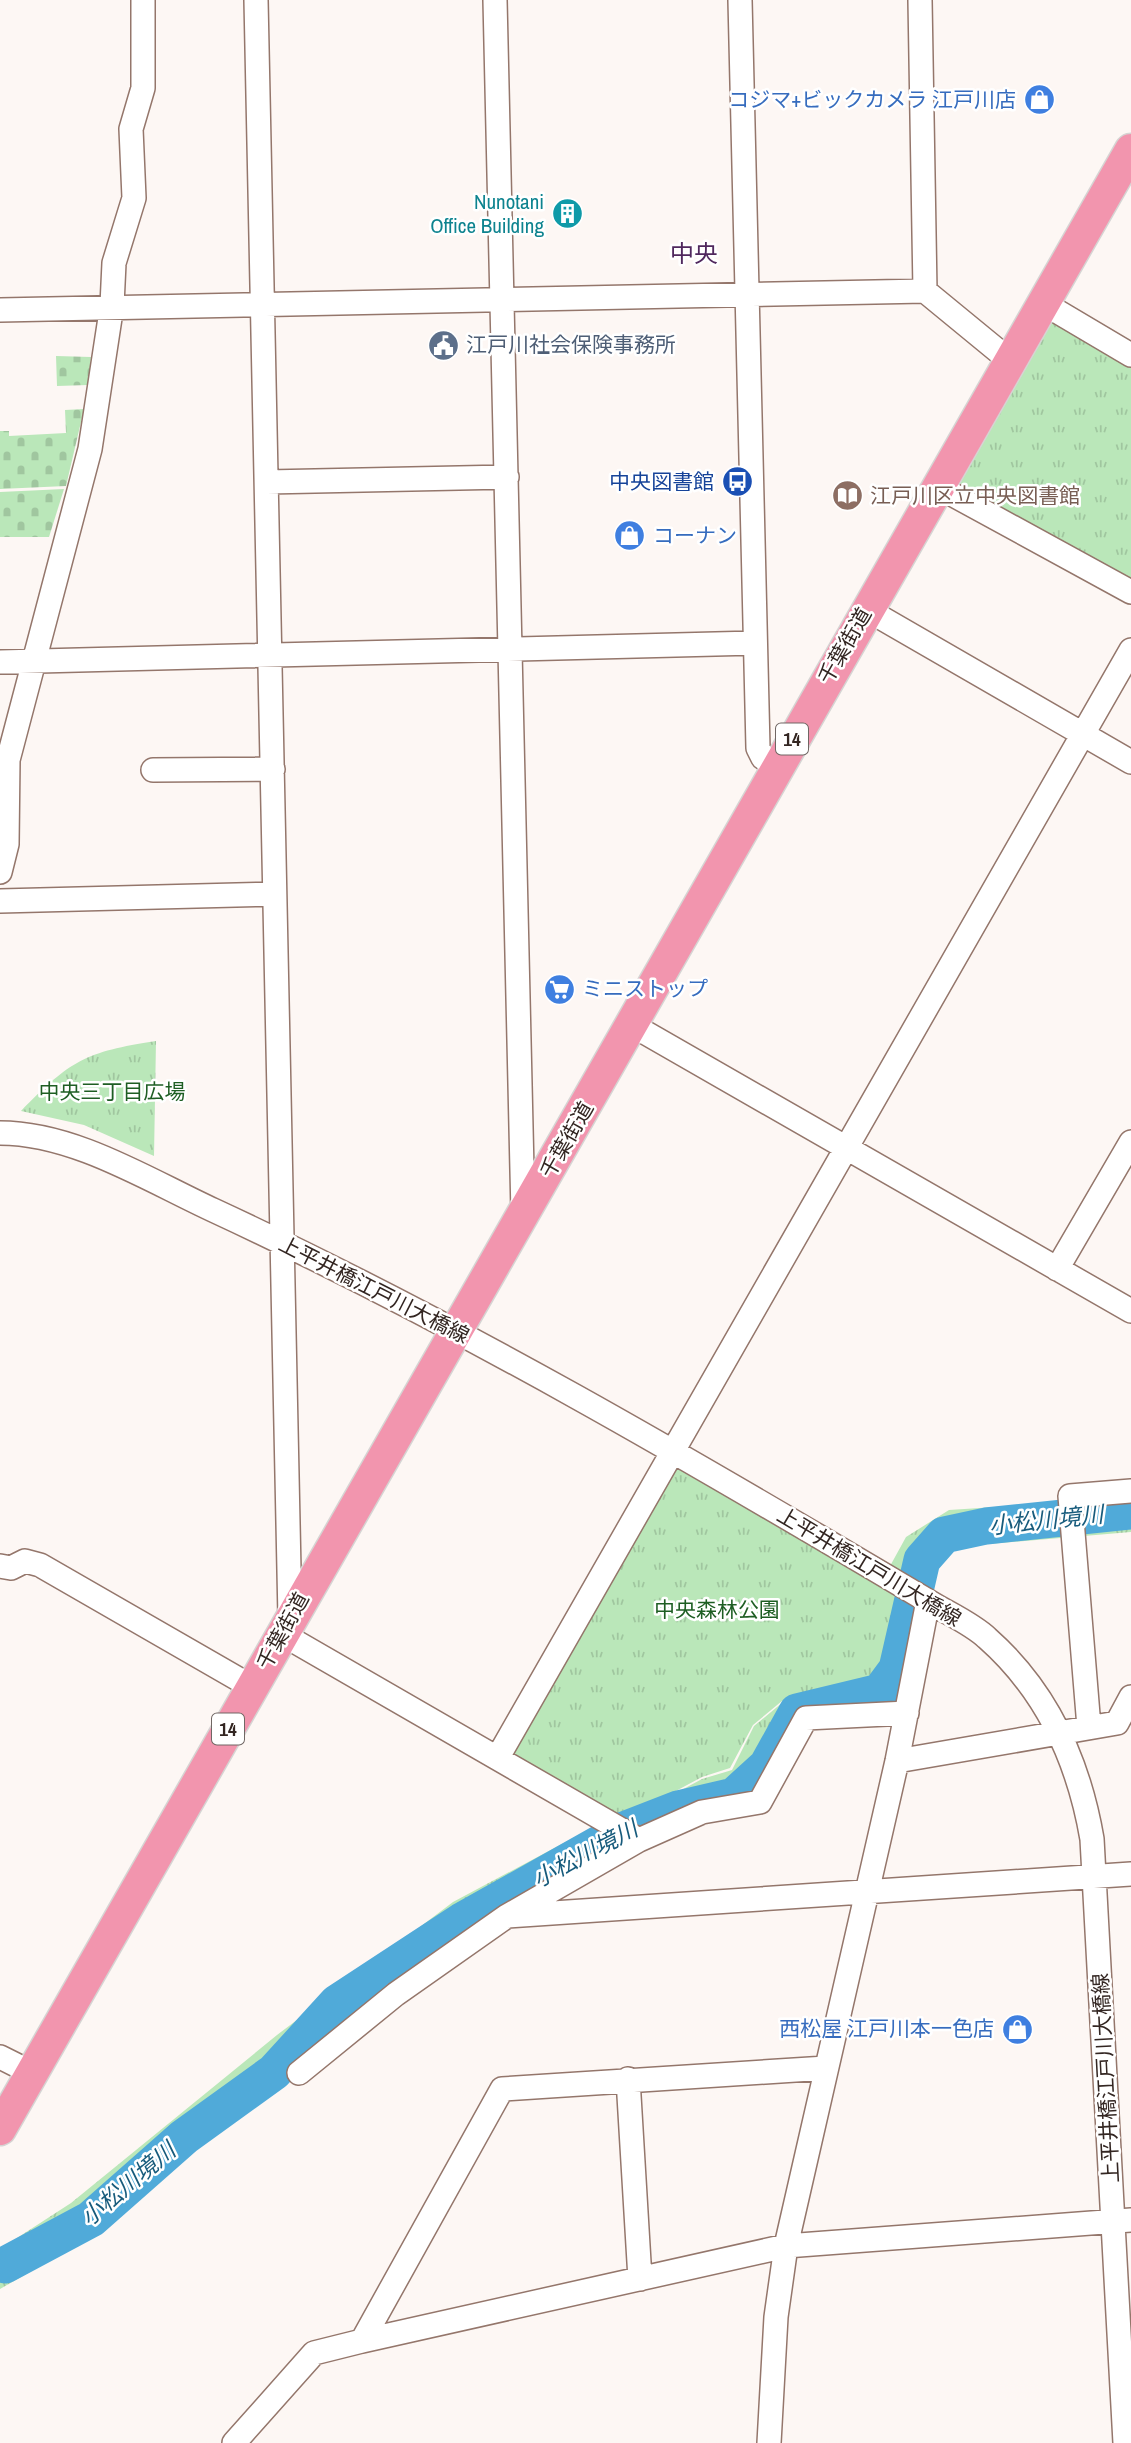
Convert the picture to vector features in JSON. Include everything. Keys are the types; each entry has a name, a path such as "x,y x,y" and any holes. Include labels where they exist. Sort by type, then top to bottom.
{"highway":[{"name":"千葉街道","path":"0,2129 286,1626 523,1217 866,609 1131,150"}],"street":[{"path":"0,872 7,845 8,760 90,449 111,305 114,262 134,198 131,129 143,88 144,0"},
{"path":"256,0 283,1243 286,1626 498,1757 634,1837"},
{"path":"495,0 523,1217"},
{"path":"740,0 758,748 763,758 778,765"},
{"path":"920,0 925,291"},
{"path":"0,310 111,305 925,291 1009,360"},
{"path":"1043,303 1131,355"},
{"path":"267,482 507,477"},
{"path":"937,486 1131,592"},
{"path":"866,609 1131,762"},
{"path":"0,662 755,643"},
{"path":"498,1757 1131,650"},
{"path":"153,770 272,769"},
{"path":"0,901 274,894"},
{"path":"632,1025 1131,1311"},
{"name":"上平井橋江戸川大橋線","path":"0,1133 31,1136 82,1151 283,1243 458,1331 919,1595 986,1637 1023,1676 1059,1732 1082,1786 1092,1839 1122,2221 1125,2443"},
{"path":"1057,1269 1131,1142"},
{"path":"1089,1727 1070,1496 1131,1491"},
{"path":"0,1566 12,1568 25,1561 40,1564 252,1686"},
{"path":"769,2443 776,2310 786,2246 865,1891 897,1761 906,1713 919,1595"},
{"path":"897,1761 1117,1723 1131,1696"},
{"path":"299,2073 396,1994 508,1916 634,1837 702,1811 761,1802 806,1718 906,1713"},
{"path":"508,1916 1131,1874"},
{"path":"0,2057 32,2073"},
{"path":"362,2341 502,2089 826,2068"},
{"path":"628,2079 639,2279"},
{"path":"234,2443 314,2353 362,2341 786,2246 1122,2221"}],"green space":[{"path":"1046,312 1131,362 1131,585 947,484"},
{"path":"56,356 91,357 88,385 57,386"},
{"path":"84,409 66,486 0,489 0,431 9,431 9,436 66,433 65,410"},
{"path":"64,489 49,537 0,537 0,492"},
{"name":"中央三丁目広場","path":"156,1041 154,1156 84,1125 21,1111 53,1080 81,1061 112,1049"},
{"name":"中央森林公園","path":"673,1461 884,1577 906,1537 949,1510 1131,1498 1131,1532 942,1548 924,1588 902,1709 805,1716 759,1800 639,1837 620,1823 702,1779 732,1770 754,1726 783,1702 865,1678 782,1701 753,1725 730,1768 702,1777 618,1822 506,1757"},
{"path":"603,1822 631,1840 345,2023 264,2094 196,2144 98,2233 0,2289 0,2249 71,2203 277,2035 453,1902"}],"waterway":[{"name":"小松川境川","path":"5,2265 91,2219 184,2137 274,2072 337,2003 462,1921 624,1830 678,1809 734,1796 767,1766 797,1712 880,1692 897,1669 922,1560 944,1535 986,1526 1131,1511"}],"place":[{"name":"コジマ+ビックカメラ 江戸川店","path":"1039,100"},
{"name":"Nunotani Office Building","path":"567,214"},
{"name":"江戸川社会保険事務所","path":"443,345"},
{"name":"中央図書館","path":"737,482"},
{"name":"江戸川区立中央図書館","path":"847,496"},
{"name":"コーナン","path":"630,536"},
{"name":"ミニストップ","path":"559,989"},
{"name":"西松屋 江戸川本一色店","path":"1017,2029"}],"district":[{"name":"中央","path":"694,254"}]}
